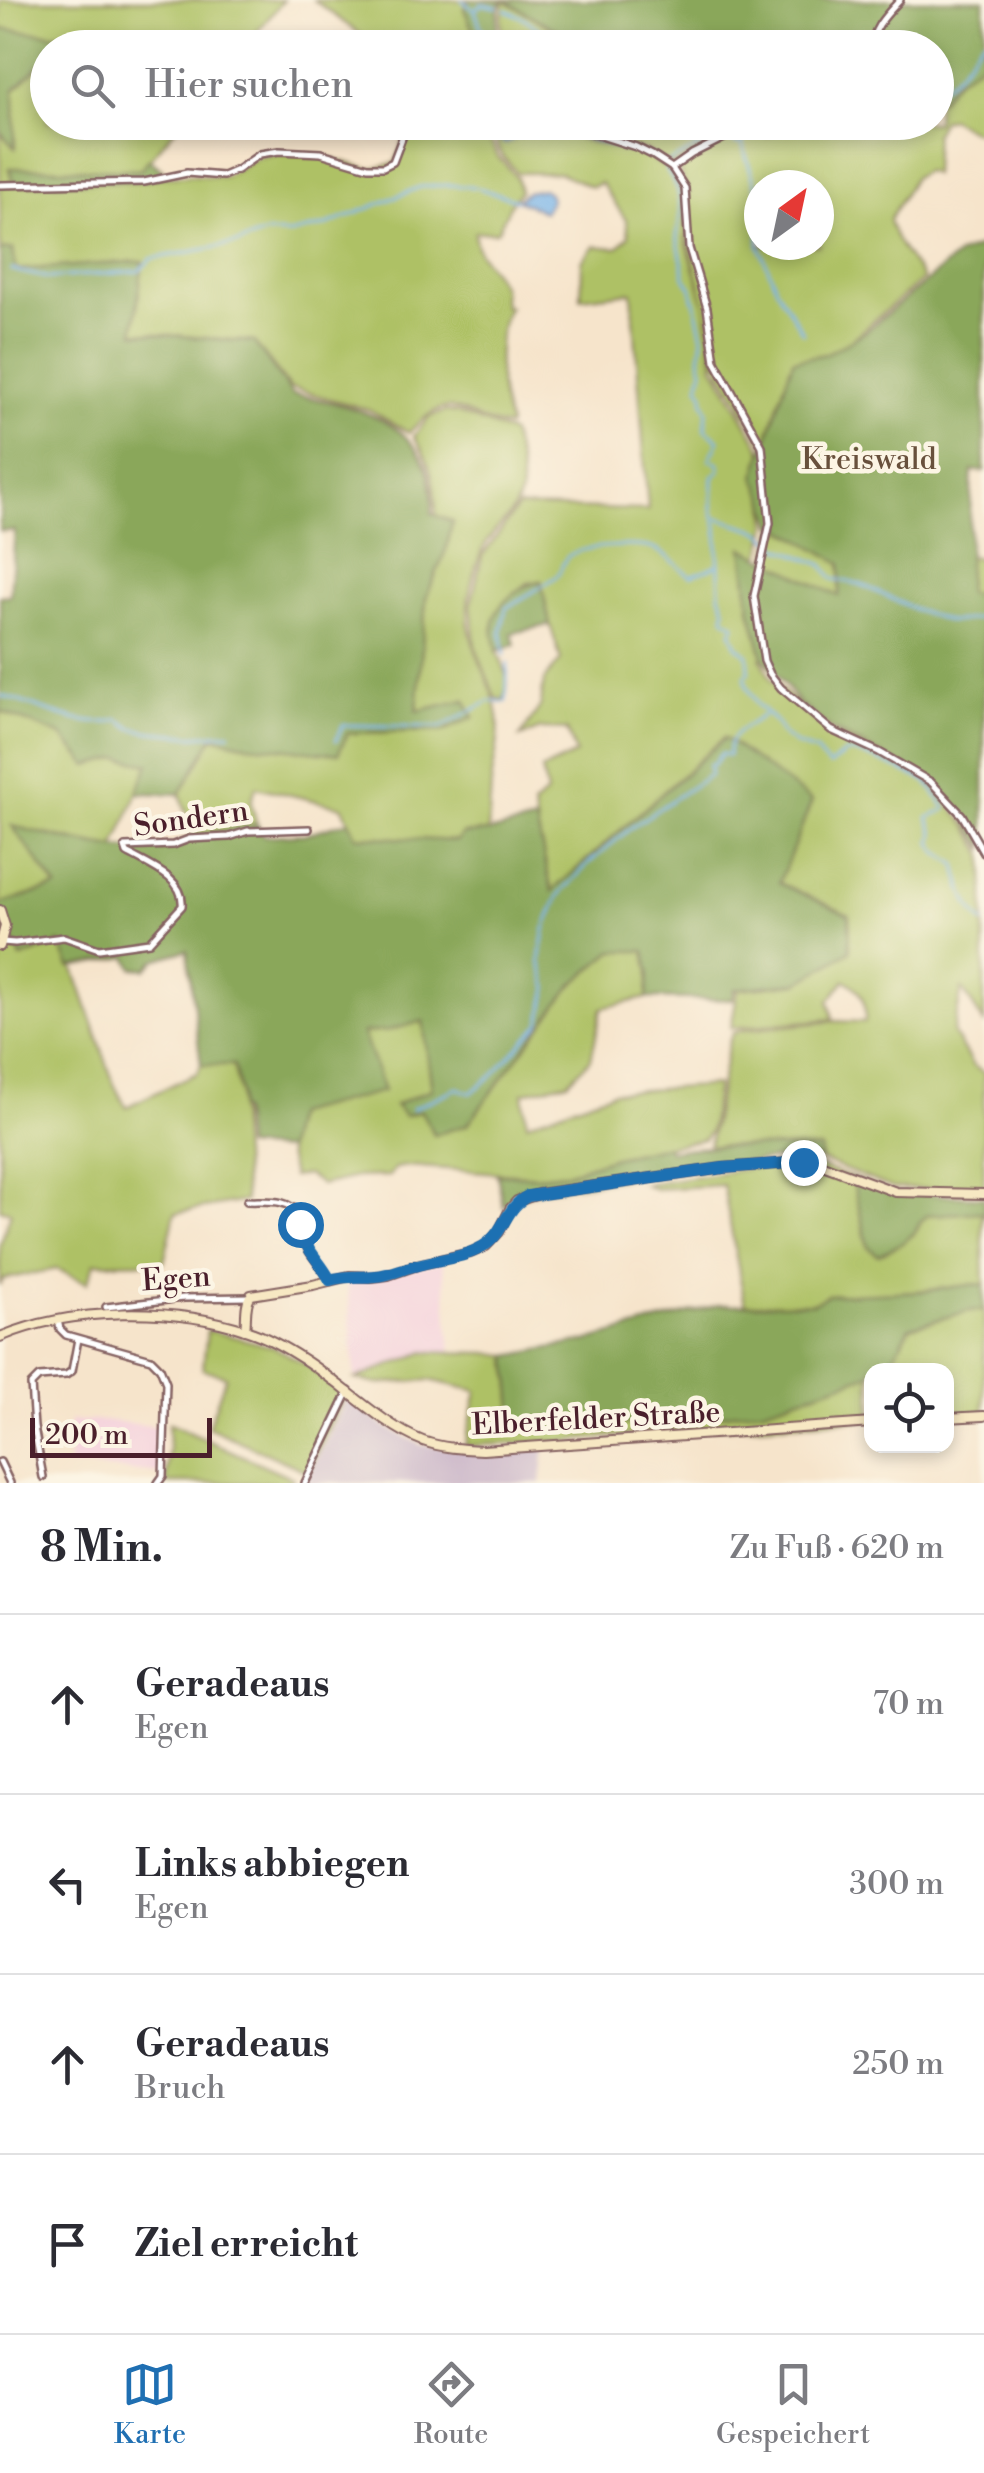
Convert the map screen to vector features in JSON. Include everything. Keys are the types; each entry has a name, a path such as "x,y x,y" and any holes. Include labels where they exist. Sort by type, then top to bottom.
{"main road":[{"path":"0,910 4,921 1,944"},
{"name":"Egen","path":"241,1329 248,1314 248,1297 348,1276 388,1274 486,1246 499,1232 510,1209 528,1196 723,1168 803,1162 817,1163 896,1192 984,1194"},
{"name":"Elberfelder Straße","path":"0,1337 62,1318 125,1314 241,1329 302,1358 413,1436 436,1445 470,1450 864,1425"},
{"path":"954,1418 984,1416"}],"street":[{"path":"878,30 900,0"},
{"path":"0,185 144,182 186,173 223,176 260,154 280,151 309,152 382,168 393,162 401,140"},
{"path":"614,140 636,147 672,168 685,188 690,248 707,308 715,361 758,436 770,523 754,596 764,661 770,674 831,730 931,782 962,815 984,852"},
{"path":"672,168 720,140"},
{"name":"Sondern","path":"1,944 64,938 99,949 149,942 182,906 182,892 170,878 127,853 126,846 173,845 248,831 310,829"},
{"path":"247,1201 278,1202 294,1209 310,1254 330,1280"},
{"name":"Egen","path":"106,1307 168,1299 248,1297"},
{"path":"62,1318 62,1332 151,1360 160,1368 166,1384 164,1476 158,1483"},
{"path":"43,1478 31,1385 39,1377 72,1371 75,1338"},
{"path":"305,1483 349,1391"},
{"path":"0,1462 10,1483"}],"shaded area":[{"path":"443,1262 451,1352 425,1352 355,1379 347,1279"},
{"path":"348,1397 382,1425 421,1445 470,1451 545,1447 541,1483 305,1483"},
{"path":"70,1421 159,1427 160,1474 69,1465"}],"green space":[{"path":"0,0 284,0 258,30 0,29"},
{"path":"314,0 468,0 464,9 478,30 354,30"},
{"path":"468,0 504,0 499,6 497,30 473,30 464,9"},
{"path":"504,0 555,30 502,30"},
{"path":"504,0 984,0 984,60 954,82 954,30 556,29"},
{"path":"0,29 30,32 30,74 14,90 15,148 0,132"},
{"path":"984,60 984,132 973,131 954,120 954,82"},
{"path":"30,74 30,140 166,140 141,170 9,169 13,183 0,183 0,132 13,146 14,90"},
{"path":"404,140 490,140 498,157 516,176 520,191 497,232 475,232 481,255 499,279 504,305 509,307 501,333 499,365 508,427 446,408 424,419 409,433 370,410 290,388 254,342 133,332 142,261 15,270 13,250 0,250 0,186 190,175 223,177 258,157 279,153 323,156 370,169 395,163"},
{"path":"497,140 583,140 624,151 632,147 671,171 685,195 686,240 706,308 714,366 761,448 768,524 761,557 744,549 750,608 761,658 772,681 831,733 930,782 968,827 984,855 984,1023 962,989 953,1033 973,1066 984,1073 984,1191 892,1188 820,1160 820,1149 709,1146 733,1033 836,1021 865,1022 862,997 845,980 829,1001 833,1019 731,1028 738,989 798,983 850,951 849,915 779,883 724,738 551,892 533,806 547,793 542,770 576,754 567,730 541,729 520,737 541,705 544,680 561,660 541,581 528,583 513,594 497,651 507,682 503,701 495,697 475,646 471,604 482,556 518,507 648,510 632,292 581,298 582,261 594,246 617,248 629,236 626,220 601,183 591,187 560,173 518,173"},
{"path":"616,140 720,140 673,165"},
{"path":"728,140 935,140 933,174 925,171 914,177 889,220 923,279 850,341 826,354 793,360 765,445 716,362 689,240 687,190 679,170 681,165"},
{"path":"149,159 168,175 143,181 13,183 9,168 140,170"},
{"name":"Kreiswald","path":"984,245 984,471 972,471 967,593 984,596 984,848 964,815 932,780 831,729 799,703 763,657 750,608 743,548 839,596 841,563 773,526 755,476 793,360 826,354 865,332 959,254"},
{"path":"13,249 16,270 143,261 134,332 254,342 292,394 370,414 409,440 423,459 431,484 432,514 452,521 447,547 426,598 417,711 465,700 474,717 444,731 348,733 338,754 249,745 213,737 180,794 137,793 149,764 119,758 88,766 62,736 0,711 0,596 10,595 15,531 0,531 0,250"},
{"path":"446,411 511,433 520,471 517,502 485,545 469,597 470,630 498,716 488,832 462,834 458,841 355,836 343,807 256,787 251,802 257,824 194,835 180,794 213,737 249,745 287,747 348,733 443,731 465,700 417,712 426,598 447,547 452,522 436,516 431,474 414,436 429,417"},
{"path":"779,527 841,563 839,597 767,560 773,532"},
{"path":"968,556 984,559 984,596 967,593"},
{"path":"541,581 550,625 512,633 515,645 497,651 493,625 498,611 514,594"},
{"path":"0,711 62,736 88,765 119,758 150,764 114,849 13,827 58,888 0,904"},
{"path":"725,738 812,801 779,883 849,915 850,951 798,983 735,989 733,1000 647,998 649,972 645,951 613,951 572,985 467,1125 434,1135 421,1111 404,1116 395,1105 432,1089 423,1021 363,1033 384,1091 294,1114 286,1150 245,1147 234,1065 201,1065 187,950 155,960 146,969 133,968 127,957 70,967 60,943 21,958 14,942 0,942 0,904 57,887 12,826 106,847 156,849 194,835 257,824 264,836 306,834 349,821 356,836 457,841 462,834 536,821 552,891"},
{"path":"3,943 15,944 22,958 60,943 73,966 114,1084 126,1107 197,1073 201,1065 233,1064 240,1094 245,1201 175,1213 164,1262 95,1263 87,1283 57,1269 3,1279 0,1286 0,1245 11,1212 0,1209"},
{"path":"645,950 649,972 647,998 602,1008 591,1059 568,1082 523,1093 527,1123 613,1092 717,1085 710,1131 704,1139 615,1157 567,1173 537,1176 408,1166 395,1168 389,1176 356,1177 321,1185 308,1175 292,1177 286,1150 294,1114 362,1033 423,1021 432,1089 396,1105 467,1125 572,985 613,951"},
{"path":"666,1146 670,1151 726,1146 821,1149 820,1160 802,1157 713,1165 544,1190 514,1198 503,1206 497,1174 567,1173"},
{"path":"813,1164 852,1178 868,1247 878,1254 914,1234 928,1215 982,1211 984,1285 828,1295 813,1303 745,1305 723,1185 655,1189 644,1184 744,1169"},
{"path":"852,1178 891,1193 984,1197 984,1217 982,1212 928,1215 901,1244 878,1255 868,1247"},
{"path":"984,1285 984,1310 910,1327 888,1363 864,1363 864,1376 764,1409 676,1421 515,1431 508,1356 591,1340 718,1305 813,1303 828,1295"},
{"path":"984,1310 984,1412 954,1414 954,1363 888,1363 910,1327"},
{"path":"207,1330 274,1347 346,1392 308,1472 208,1427 226,1376 203,1369"},
{"path":"425,1352 508,1356 515,1431 864,1376 864,1419 465,1446 477,1391 429,1380 377,1384 355,1379"},
{"path":"168,1423 293,1478 290,1483 166,1483"}],"water":[{"path":"590,140 628,149 624,151"},
{"path":"543,189 551,199 544,212 517,200 527,192"}],"waterway":[{"path":"462,0 471,8 482,4 497,7"},
{"path":"474,8 483,30"},
{"path":"506,10 540,30"},
{"path":"954,77 984,39"},
{"path":"669,162 712,140"},
{"path":"731,140 737,144 745,140"},
{"path":"742,143 750,170"},
{"path":"666,169 678,190 681,211 677,236 703,337 699,386 707,411 705,429 719,440 709,460 720,466 713,477 712,509 717,526 720,595 724,618 735,625 731,631 737,646 748,655 747,686 782,734 797,745 816,751 829,766 852,752 926,781 946,809 928,818 934,833 932,843 956,864 965,896 984,923"},
{"path":"12,270 49,278 139,271 151,259 239,243 266,233 290,234 325,226 420,187 475,187 517,200"},
{"path":"765,260 776,288 803,333"},
{"path":"718,518 760,531 780,548 823,565 833,579 860,584 950,622 984,618"},
{"path":"505,655 501,632 506,608 555,578 565,559 577,552 611,546 647,547 664,554 691,576 717,565"},
{"path":"336,741 343,725 441,727 490,701 506,702 508,663"},
{"path":"0,696 91,722 119,719 131,728 152,732 194,736 230,733"},
{"path":"412,1109 457,1088 471,1093 540,1024 548,988 540,961 545,929 559,895 633,826 711,774 709,766 721,754 729,755 731,741 739,731 763,715"}],"route":[{"path":"300,1224 310,1254 330,1280 372,1277 486,1246 499,1232 510,1209 528,1196 723,1168 803,1162"}]}
